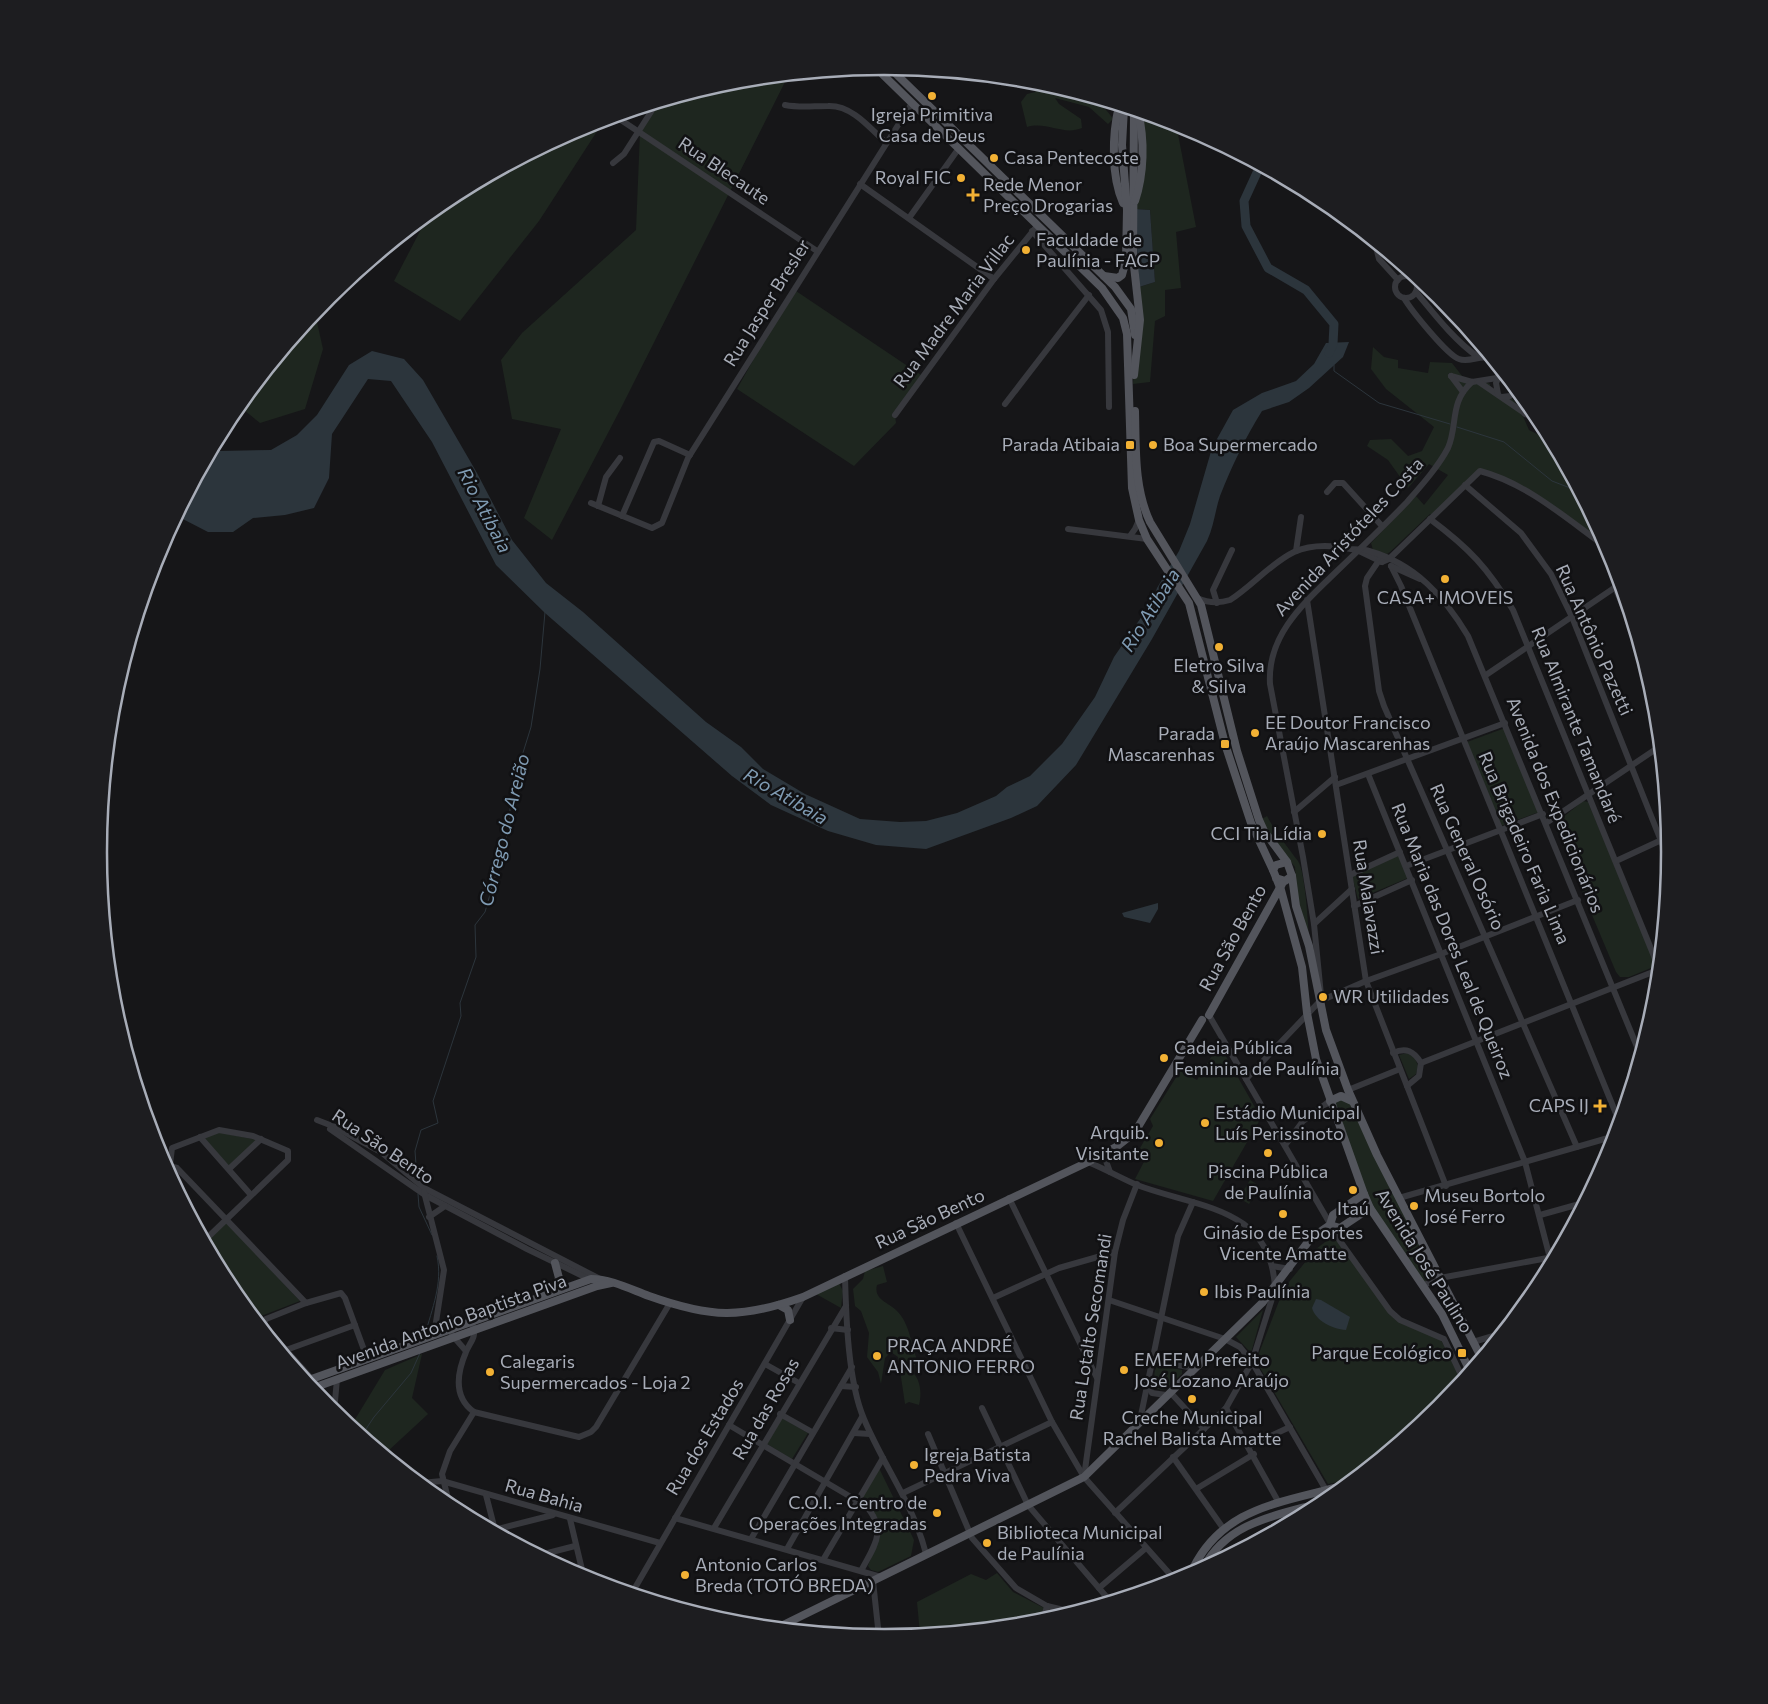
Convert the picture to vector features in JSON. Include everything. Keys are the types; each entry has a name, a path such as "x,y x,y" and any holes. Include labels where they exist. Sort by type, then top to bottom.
{"main road":[{"path":"883,75 959,148 1035,228 1110,298 1123,318 1127,334 1132,488 1139,520 1147,539 1182,591 1194,617 1228,752 1251,823 1274,874 1285,881 1287,862 1264,831 1259,820 1237,751 1204,616 1197,598 1143,508 1138,479 1133,384 1140,307 1122,145 1124,113"},
{"path":"898,76 1104,276 1131,309 1136,352"},
{"path":"1118,111 1115,166 1119,195 1129,210"},
{"path":"1104,276 1118,278 1125,268 1134,116"},
{"path":"1129,210 1142,178 1142,127 1140,118"},
{"path":"1122,145 1133,145"},
{"path":"1274,874 1276,865 1287,862"},
{"name":"Avenida José Paulino","path":"1285,881 1296,906 1309,946 1326,1030 1352,1101 1399,1198 1479,1351"},
{"name":"Avenida José Paulino","path":"1285,881 1302,966 1307,1013 1316,1060 1364,1194 1370,1208 1442,1314 1467,1365"},
{"name":"Rua São Bento","path":"590,1279 697,1310 735,1314 754,1312 803,1297 1107,1152 1126,1140 1134,1132 1205,1019 1285,881"},
{"path":"1330,1101 1341,1096 1352,1101"},
{"path":"790,1623 1084,1477 1275,1289 1311,1238 1330,1225 1332,1215 1364,1194"},
{"path":"1330,1225 1340,1228 1370,1208"},
{"path":"554,1292 558,1278 555,1263"},
{"name":"Avenida Antonio Baptista Piva","path":"313,1378 590,1279"},
{"name":"Avenida Antonio Baptista Piva","path":"320,1386 605,1283"},
{"path":"779,1305 788,1310 790,1320"},
{"path":"483,1317 486,1326"},
{"path":"1215,1335 1218,1339 1216,1347"},
{"path":"405,1345 408,1354"},
{"path":"1196,1564 1202,1550 1223,1528 1249,1514 1278,1503 1326,1490"},
{"path":"1308,1503 1306,1501 1310,1495"},
{"path":"1213,1556 1230,1535 1252,1523 1298,1509 1299,1502 1294,1499"},
{"path":"1249,1514 1252,1523"}],"street":[{"name":"Rua Jasper Bresler","path":"622,516 652,528 660,525 690,455 817,250 912,103"},
{"path":"784,105 800,108 842,107 852,113 886,143"},
{"path":"613,163 624,154 652,110"},
{"name":"Rua Blecaute","path":"622,121 817,250"},
{"path":"909,218 959,148"},
{"path":"860,184 994,279"},
{"path":"1035,228 1101,310 1108,332 1109,406"},
{"name":"Rua Madre Maria Villac","path":"895,415 994,279 1035,228"},
{"path":"1378,253 1379,259 1398,280"},
{"path":"1398,280 1406,278"},
{"path":"1398,280 1396,292 1404,298 1451,355 1463,360 1482,357"},
{"path":"1416,287 1416,292 1422,300 1462,346 1478,357"},
{"path":"1404,298 1411,297 1416,292"},
{"path":"1005,404 1089,294"},
{"path":"1412,309 1419,307 1422,300"},
{"path":"1427,327 1430,319 1438,318"},
{"path":"1451,355 1455,348 1462,346"},
{"path":"1499,396 1495,387 1497,378 1476,382 1463,392 1451,376 1476,382 1499,396 1516,406 1527,416"},
{"name":"Avenida Aristóteles Costa","path":"1320,1001 1322,989 1314,924 1278,733 1269,672 1271,659 1282,632 1307,600 1423,483 1448,446 1454,414 1463,392"},
{"path":"1499,396 1507,397 1511,394"},
{"path":"1516,400 1516,406"},
{"path":"620,458 606,477 594,505 622,516 654,442 659,441 690,455"},
{"name":"Rua General Osório","path":"1577,1147 1379,691 1364,586 1372,571 1383,559 1430,519 1480,472 1501,477 1522,487 1595,539"},
{"path":"1327,492 1335,483 1343,483 1382,526"},
{"name":"Rua Antônio Pazetti","path":"1465,485 1512,524 1538,553 1572,617 1632,765 1661,844"},
{"path":"1197,598 1217,603 1235,597 1296,551 1301,517"},
{"name":"Rua Almirante Tamandaré","path":"1430,519 1468,549 1489,572 1513,610 1654,955"},
{"path":"1130,536 1139,520"},
{"path":"1068,529 1147,539"},
{"name":"Avenida dos Expedicionários","path":"1296,551 1310,546 1338,546 1358,550 1383,559 1414,571 1452,610 1468,636 1486,675 1637,1046"},
{"path":"1217,603 1213,590 1232,550"},
{"name":"Avenida dos Expedicionários","path":"1383,559 1391,566 1400,567 1409,574 1423,580"},
{"name":"Rua Brigadeiro Faria Lima","path":"1391,566 1401,583 1462,739 1534,916 1573,1002 1616,1113"},
{"name":"Rua Brigadeiro Faria Lima","path":"1400,567 1401,583"},
{"path":"1401,583 1409,574"},
{"path":"1486,675 1615,588"},
{"name":"Rua Malavazzi","path":"1307,600 1366,981 1446,1186"},
{"path":"1336,786 1505,723"},
{"path":"1546,823 1654,750"},
{"name":"Rua Maria das Dores Leal de Queiroz","path":"1368,774 1525,1162 1550,1251"},
{"path":"1294,812 1335,777"},
{"path":"1406,866 1543,814"},
{"path":"1616,861 1659,841"},
{"path":"1350,875 1400,852"},
{"path":"1354,906 1412,880"},
{"path":"1314,924 1352,889"},
{"path":"1246,1079 1320,1001 1366,981 1441,954 1578,900"},
{"path":"1421,1062 1651,973"},
{"path":"1205,1019 1218,1029 1286,1144 1330,1225 1395,1316 1444,1339 1460,1373"},
{"path":"1394,1052 1408,1050 1414,1053 1421,1062 1419,1076 1407,1086"},
{"path":"1348,1090 1400,1069"},
{"path":"1286,1144 1303,1121 1330,1101"},
{"name":"Rua São Bento","path":"590,1279 555,1263 546,1256 424,1191 381,1152 335,1127 317,1120 445,1206 546,1256 605,1283"},
{"path":"170,1159 172,1148 218,1130 261,1139 286,1149 290,1154 288,1160 209,1236"},
{"path":"200,1137 251,1194"},
{"path":"229,1169 261,1139"},
{"path":"1399,1198 1606,1139"},
{"path":"377,1160 381,1152"},
{"path":"1107,1152 1106,1161 1110,1172"},
{"path":"1088,1162 1137,1184 1238,1218 1255,1233 1272,1266 1275,1289 1252,1362 1226,1408 1115,1513"},
{"path":"175,1168 177,1168 306,1303"},
{"name":"Rua Lotalto Secomandi","path":"1084,1477 1116,1252 1123,1220 1137,1184"},
{"path":"424,1191 429,1217 444,1270 427,1337"},
{"path":"1009,1198 1047,1273 1087,1360 1098,1378"},
{"path":"1140,1420 1178,1236 1194,1202"},
{"path":"1540,1215 1576,1205"},
{"path":"429,1217 445,1206"},
{"path":"956,1223 1052,1422 1084,1477 1170,1574"},
{"path":"993,1298 1047,1273 1116,1252"},
{"path":"1424,1285 1440,1278 1545,1260"},
{"path":"1272,1266 1290,1269"},
{"path":"845,1276 852,1367 862,1417 904,1493 926,1554"},
{"path":"266,1322 266,1318 306,1303 341,1294 345,1298 366,1358"},
{"name":"Rua dos Estados","path":"635,1588 803,1297"},
{"path":"1109,1300 1225,1338 1240,1347 1252,1362 1326,1490"},
{"path":"471,1322 475,1330 474,1338 466,1351 459,1378 459,1392 464,1404 474,1412 573,1438 586,1436 596,1426 670,1303"},
{"name":"Rua das Rosas","path":"714,1528 831,1328 846,1306"},
{"path":"288,1349 355,1325"},
{"path":"831,1328 848,1330"},
{"path":"451,1329 466,1351"},
{"path":"1473,1342 1490,1337"},
{"path":"1087,1360 1100,1359"},
{"path":"1151,1360 1194,1368"},
{"path":"765,1364 799,1383"},
{"path":"751,1539 812,1432 852,1367"},
{"path":"335,1401 337,1380"},
{"path":"1147,1383 1152,1393 1168,1393 1204,1429"},
{"path":"841,1386 856,1387"},
{"path":"982,1408 1028,1505 1106,1597"},
{"path":"1226,1408 1254,1454 1278,1503"},
{"path":"446,1493 442,1481 450,1452 474,1412"},
{"path":"780,1414 812,1432"},
{"path":"787,1550 862,1417"},
{"path":"904,1493 1052,1422"},
{"path":"730,1425 866,1506 876,1519 879,1530 861,1571 863,1580 858,1588"},
{"path":"1249,1446 1290,1427"},
{"path":"854,1433 870,1434"},
{"path":"928,1434 970,1532 1016,1588 1047,1606 1059,1609"},
{"path":"1196,1489 1254,1454"},
{"path":"1173,1457 1223,1528"},
{"path":"823,1560 883,1458"},
{"name":"Rua Bahia","path":"430,1482 442,1481 570,1519 660,1543"},
{"path":"486,1495 492,1523"},
{"path":"501,1528 554,1514"},
{"path":"675,1518 881,1577"},
{"path":"570,1519 581,1567"},
{"path":"549,1553 575,1546"},
{"path":"1099,1588 1146,1548"},
{"path":"873,1581 878,1629"},
{"path":"1045,1612 1047,1606"}],"shaded area":[{"path":"785,82 620,410 552,540 524,518 561,429 512,419 501,360 522,333 636,230 640,132 653,110 732,90"},
{"path":"1037,90 1101,106 1113,119 1108,124 1089,107 1055,98 1059,104 1081,119 1082,128 1062,130 1041,126 1027,127 1021,102 1027,94"},
{"path":"1142,119 1178,133 1196,227 1176,232 1181,288 1165,290 1165,316 1155,321 1150,382 1133,384 1139,287 1155,282 1150,210 1135,209"},
{"path":"598,130 539,221 460,321 394,281 422,228 452,206 495,179 540,155"},
{"path":"793,289 924,377 895,415 896,423 854,466 737,389"},
{"path":"317,322 323,349 305,409 260,423 245,411 268,379"},
{"path":"1373,347 1384,357 1398,360 1398,368 1428,373 1430,362 1452,363 1466,381 1484,381 1490,384 1491,390 1499,395 1510,396 1519,407 1529,430 1539,435 1557,464 1581,508 1595,539 1522,487 1480,472 1433,516 1430,514 1390,552 1387,554 1373,550 1371,543 1416,496 1424,505 1448,475 1429,464 1408,488 1388,460 1367,446 1370,440 1391,439 1408,456 1422,451 1434,427 1386,389 1371,369"},
{"path":"1505,728 1539,812 1501,826 1467,742"},
{"path":"1583,801 1588,802 1653,958 1651,968 1629,977 1620,977 1616,972 1558,834 1556,823"},
{"path":"1267,816 1301,868 1307,906 1310,956 1297,897 1295,867 1265,829 1262,819"},
{"path":"1398,855 1408,878 1358,899 1352,876"},
{"name":"Estádio Municipal Luís Perissinoto","path":"1219,1044 1261,1118 1213,1201 1135,1179 1147,1156 1140,1148 1153,1126 1150,1119 1180,1071 1197,1080"},
{"path":"1407,1053 1415,1058 1418,1066 1416,1074 1409,1079 1399,1055"},
{"path":"1337,1097 1352,1101 1439,1277 1423,1283 1370,1208 1330,1101"},
{"path":"218,1132 257,1140 229,1166 204,1138"},
{"path":"1250,1180 1260,1186 1249,1204 1239,1198"},
{"path":"226,1222 300,1301 261,1316 238,1284 210,1238"},
{"path":"1333,1236 1395,1316 1438,1335 1460,1373 1396,1436 1337,1482 1328,1484 1256,1361 1284,1288 1316,1249"},
{"path":"883,1266 887,1282 877,1285 877,1294 897,1311 908,1328 918,1362 908,1370 916,1376 920,1385 919,1405 909,1402 905,1404 898,1357 891,1352 885,1358 881,1384 878,1372 867,1357 869,1333 861,1311 855,1306 853,1289 863,1279 865,1271"},
{"path":"839,1283 843,1291 841,1308 816,1294"},
{"path":"1263,1310 1251,1353 1236,1337"},
{"path":"422,1354 412,1398 428,1414 389,1450 355,1420 385,1370"},
{"path":"1158,1365 1182,1370 1182,1374 1164,1390 1157,1389 1153,1384 1155,1370"},
{"path":"782,1418 808,1433 792,1459 767,1444"},
{"path":"879,1468 914,1540 911,1556 878,1572 871,1570 868,1566 879,1538 880,1524 871,1509 861,1500"},
{"path":"997,1573 1013,1592 1044,1608 1042,1613 985,1622 919,1628 917,1602 971,1574 986,1580"}],"water":[{"path":"1135,209 1150,210 1155,282 1139,287"},
{"path":"1349,342 1343,357 1309,388 1289,402 1262,411 1244,442 1220,496 1207,541 1152,639 1076,765 1037,806 1011,818 926,849 876,845 828,831 771,805 732,776 545,613 496,565 432,442 391,381 368,379 332,434 329,478 314,508 285,515 253,518 233,532 208,532 182,519 219,451 271,450 297,435 317,415 349,365 372,351 404,359 423,380 477,473 512,540 546,583 583,612 706,722 741,747 763,769 805,794 860,819 900,822 926,821 957,813 996,796 1007,787 1030,776 1062,744 1095,697 1114,657 1153,600 1157,588 1179,551 1190,524 1212,448 1233,410 1262,393 1296,381 1314,364 1326,343"},
{"path":"1158,903 1158,909 1150,923 1124,917 1122,913"},
{"path":"1316,1299 1350,1317 1346,1330 1330,1326 1317,1317 1312,1308"}],"waterway":[{"name":"Rio Atibaia","path":"1258,171 1244,201 1246,226 1268,268 1306,290 1334,324 1333,344 1329,353"},
{"path":"1334,365 1334,371 1379,403 1450,424"},
{"path":"1457,427 1504,442 1552,481 1570,488"},
{"name":"Córrego do Areião","path":"417,1178 415,1151 421,1130 438,1123 433,1101 461,1016 460,1003 476,957 475,925 485,912 508,831 512,788 531,727 540,669 545,612"},
{"name":"Córrego do Areião","path":"418,1194 419,1207 432,1235"},
{"name":"Córrego do Areião","path":"425,1335 438,1286 437,1256"},
{"name":"Córrego do Areião","path":"365,1430 411,1373 420,1353"}],"place":[{"name":"Igreja Primitiva Casa de Deus","path":"932,96"},
{"name":"Casa Pentecoste","path":"994,158"},
{"name":"Royal FIC","path":"961,178"},
{"name":"Rede Menor Preço Drogarias","path":"973,195"},
{"name":"Faculdade de Paulínia - FACP","path":"1026,250"},
{"name":"Parada Atibaia","path":"1130,445"},
{"name":"Boa Supermercado","path":"1153,445"},
{"name":"CASA+ IMOVEIS","path":"1445,579"},
{"name":"Eletro Silva & Silva","path":"1219,647"},
{"name":"EE Doutor Francisco Araújo Mascarenhas","path":"1255,733"},
{"name":"Parada Mascarenhas","path":"1225,744"},
{"name":"CCI Tia Lídia","path":"1322,834"},
{"name":"WR Utilidades","path":"1323,997"},
{"name":"Cadeia Pública Feminina de Paulínia","path":"1164,1058"},
{"name":"CAPS IJ","path":"1600,1106"},
{"name":"Estádio Municipal Luís Perissinoto","path":"1205,1123"},
{"name":"Arquib. Visitante","path":"1159,1143"},
{"name":"Piscina Pública de Paulínia","path":"1268,1153"},
{"name":"Itaú","path":"1353,1190"},
{"name":"Museu Bortolo José Ferro","path":"1414,1206"},
{"name":"Ginásio de Esportes Vicente Amatte","path":"1283,1214"},
{"name":"Ibis Paulínia","path":"1204,1292"},
{"name":"Parque Ecológico","path":"1462,1353"},
{"name":"PRAÇA ANDRÉ ANTONIO FERRO","path":"877,1356"},
{"name":"EMEFM Prefeito José Lozano Araújo","path":"1124,1370"},
{"name":"Calegaris Supermercados - Loja 2","path":"490,1372"},
{"name":"Creche Municipal Rachel Balista Amatte","path":"1192,1399"},
{"name":"Igreja Batista Pedra Viva","path":"914,1465"},
{"name":"C.O.I. - Centro de Operações Integradas","path":"937,1513"},
{"name":"Biblioteca Municipal de Paulínia","path":"987,1543"},
{"name":"Antonio Carlos Breda (TOTÓ BREDA)","path":"685,1575"}]}
